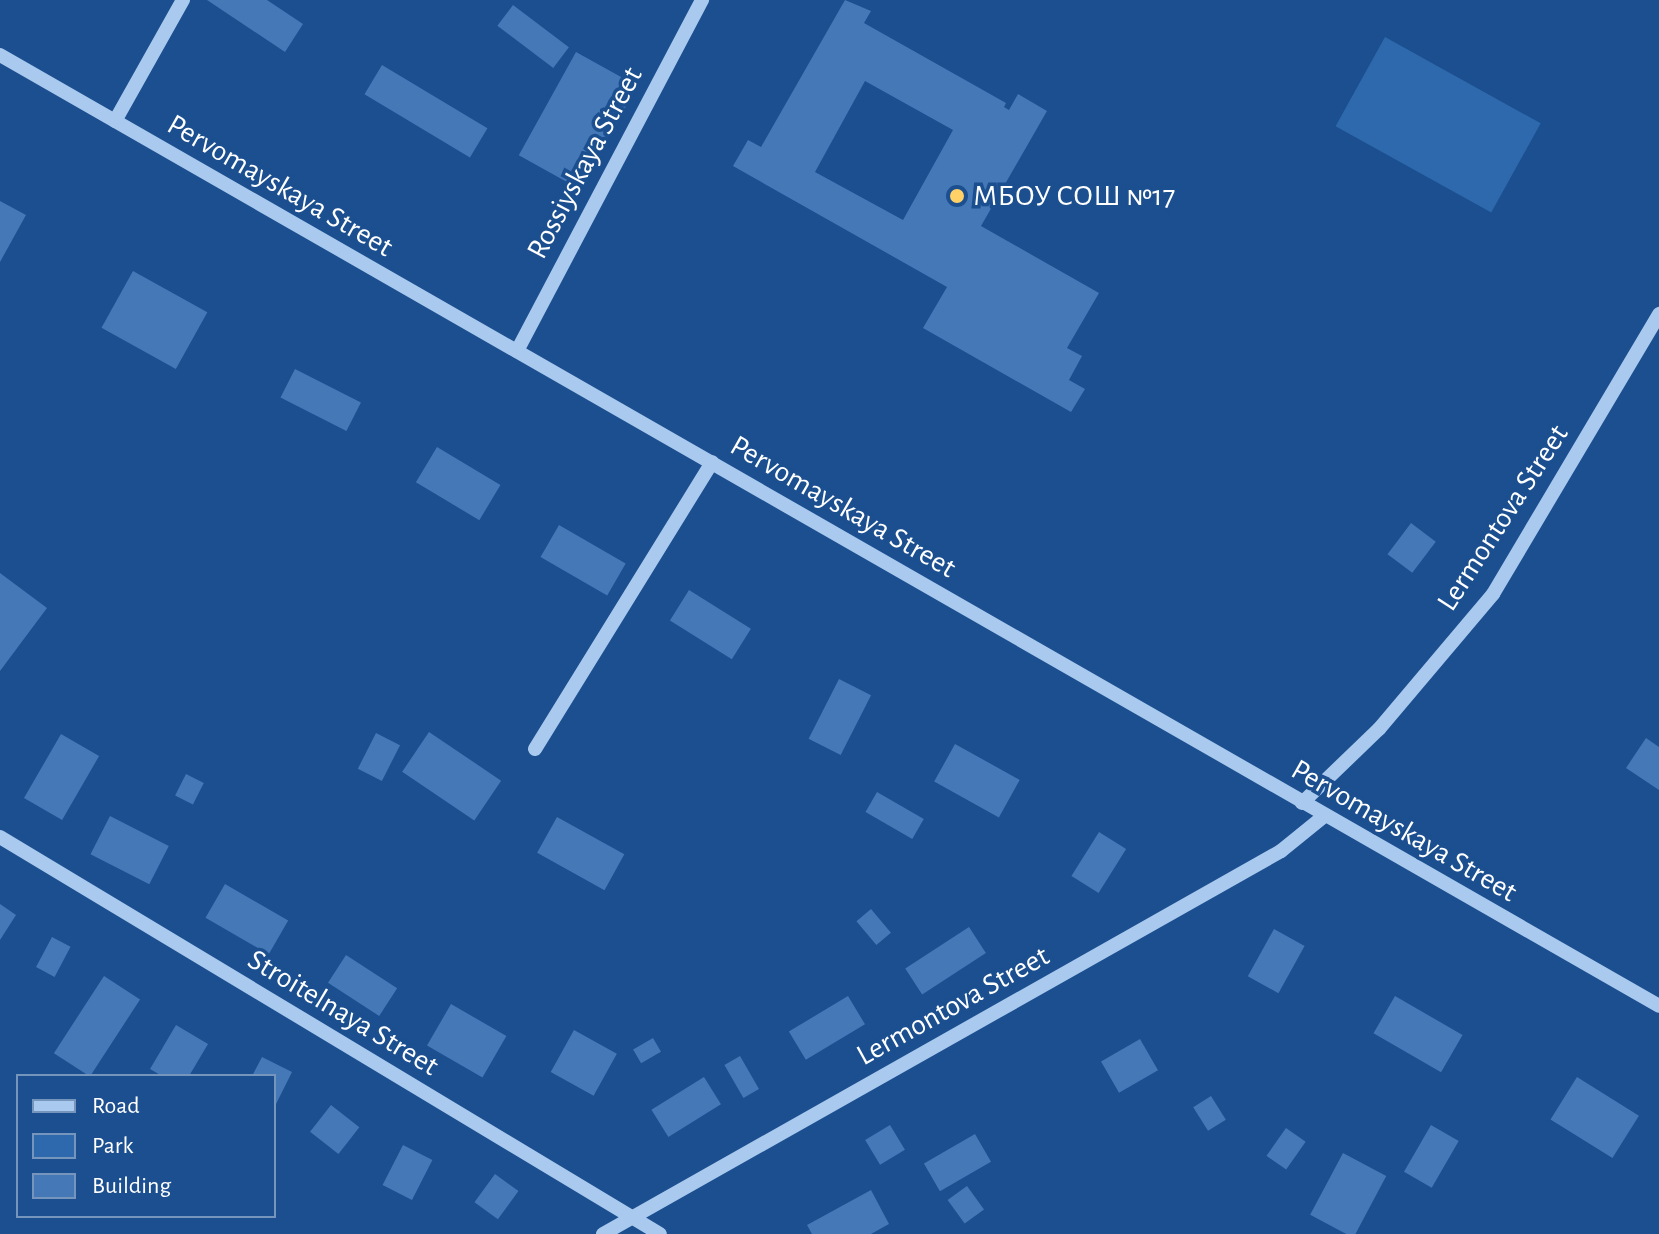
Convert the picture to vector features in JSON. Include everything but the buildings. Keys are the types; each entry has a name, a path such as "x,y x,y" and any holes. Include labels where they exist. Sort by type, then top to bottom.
{"street":[{"path":"115,121 183,0"},
{"name":"Rossiyskaya Street","path":"517,351 702,0"},
{"name":"Pervomayskaya Street","path":"0,55 712,462 1323,817 1659,1006"},
{"name":"Lermontova Street","path":"1302,803 1404,701 1493,594 1659,314"},
{"path":"535,749 712,462"},
{"name":"Lermontova Street","path":"603,1234 1281,851 1323,817"},
{"name":"Stroitelnaya Street","path":"0,837 660,1234"}],"green space":[{"path":"1385,37 1541,123 1491,213 1336,126"}],"place":[{"name":"МБОУ СОШ №17","path":"957,196"}]}
